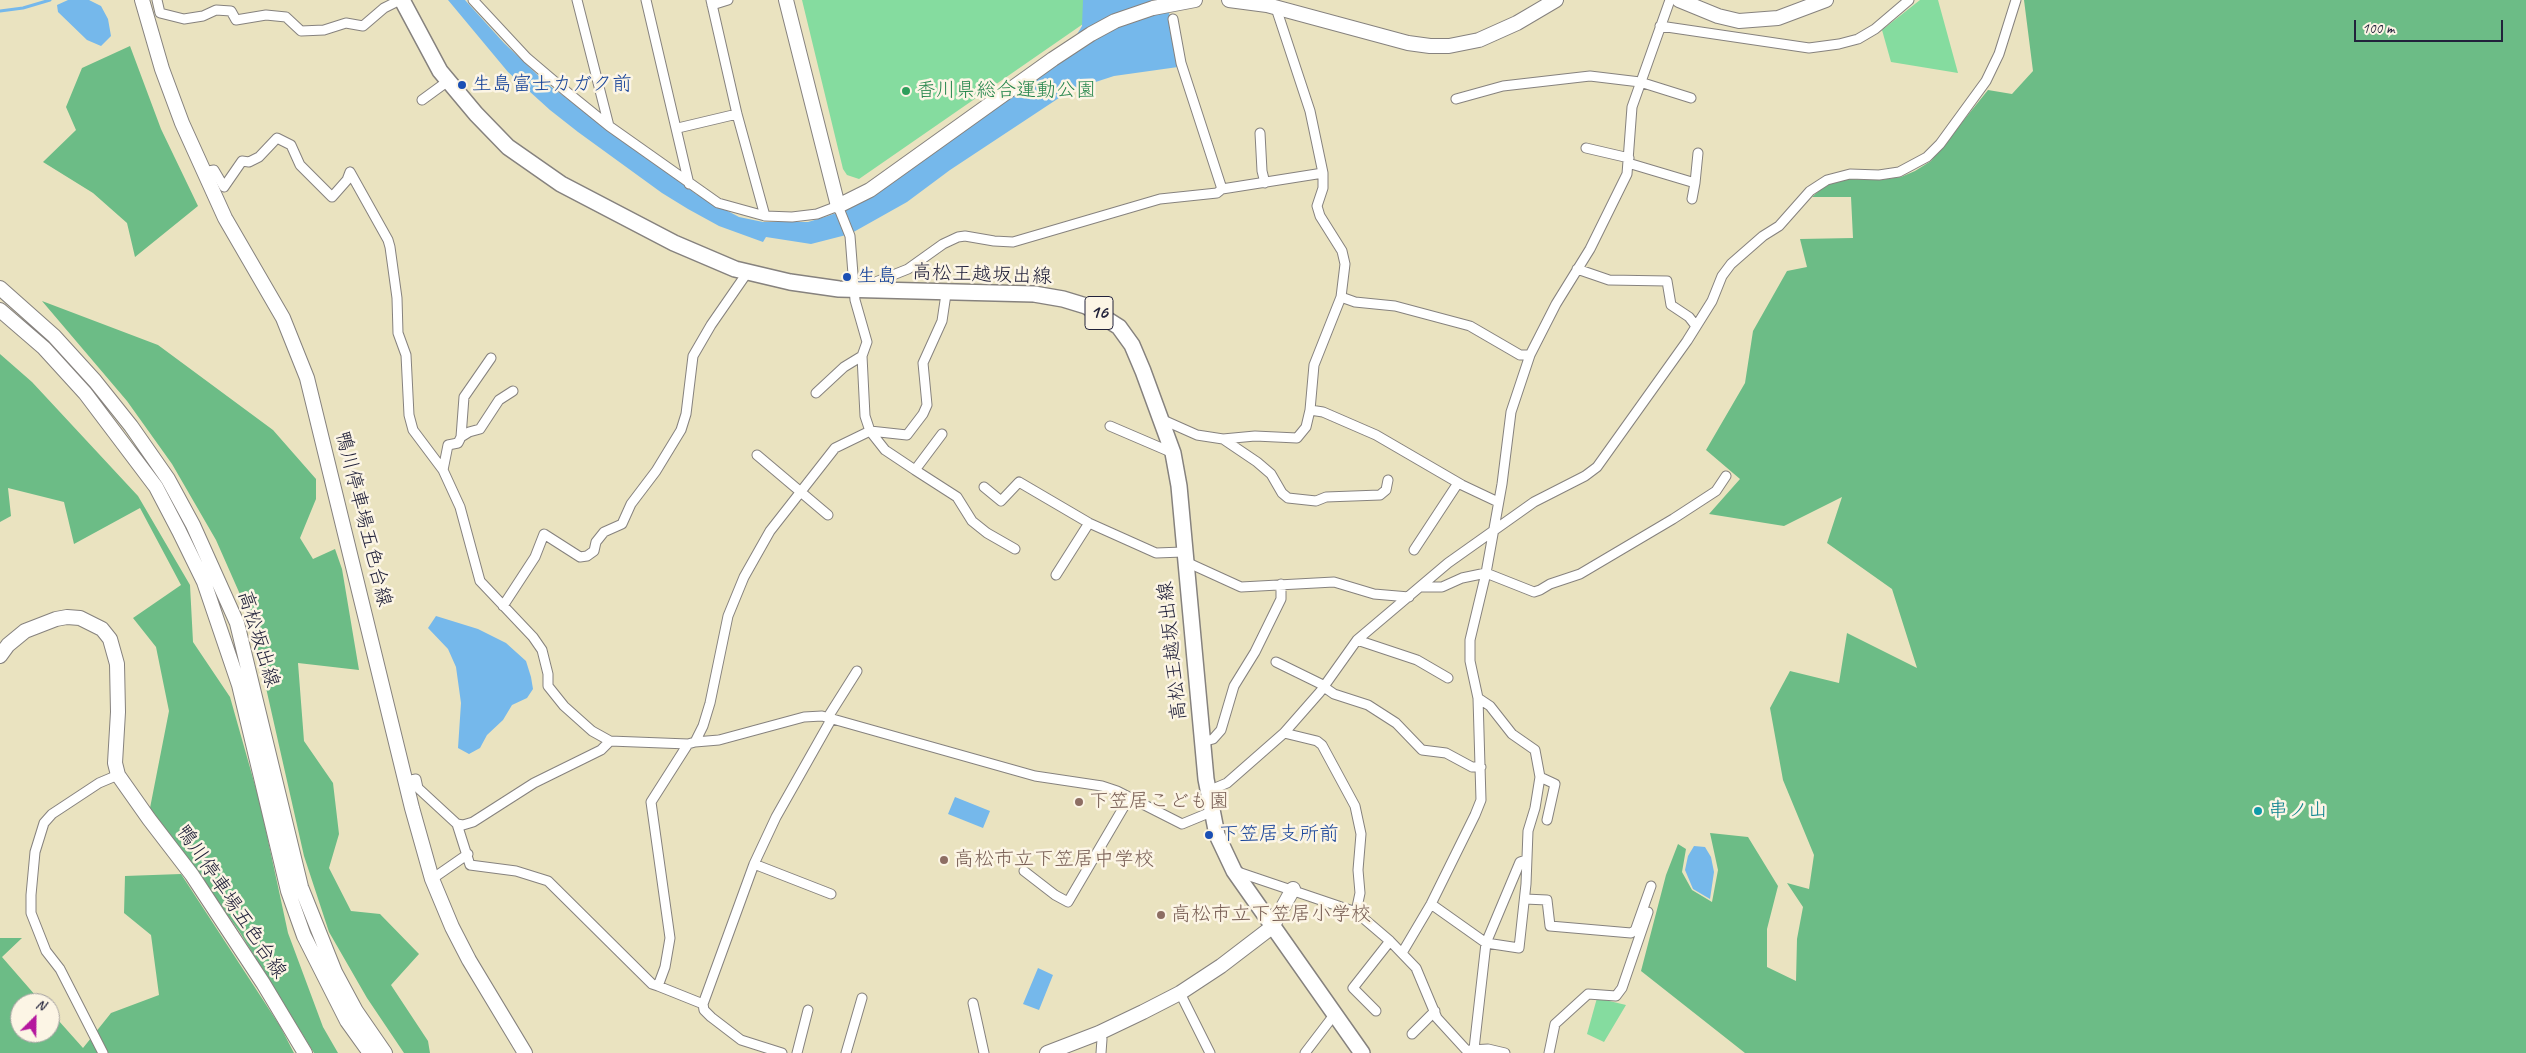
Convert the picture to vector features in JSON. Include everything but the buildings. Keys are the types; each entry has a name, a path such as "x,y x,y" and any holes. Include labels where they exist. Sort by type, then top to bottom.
{"main road":[{"name":"鴨川停車場五色台線","path":"142,0 162,69 203,172 225,218 283,318 307,378 406,781 432,879 452,927 469,960 525,1053"},
{"name":"高松王越坂出線","path":"401,0 440,71 476,114 508,147 561,184 674,243 747,273 790,282 854,291 1034,294 1063,299 1086,306 1104,316 1119,328 1132,345 1162,419 1173,453 1179,486 1202,742 1211,812 1217,835 1234,871 1362,1053"},
{"path":"786,0 839,208 870,190 1053,58 1115,21 1153,8 1195,0"},
{"path":"1229,0 1267,4 1408,43 1449,46 1479,40 1491,35 1556,0"},
{"path":"1679,0 1718,16 1739,21 1778,18 1826,0"},
{"name":"高松坂出線","path":"0,288 54,336 95,380 131,426 168,479 193,525 237,623 300,887 335,972 356,1011 385,1053"},
{"name":"高松坂出線","path":"0,310 44,348 85,393 156,487 179,531 204,582 239,685 288,891 304,936 347,1021 370,1053"},
{"name":"鴨川停車場五色台線","path":"0,656 8,645 26,631 56,619 67,617 80,618 102,629 110,639 117,664 118,712 115,763 118,775 143,812 192,875 263,983 305,1053"},
{"path":"1047,1053 1099,1033 1180,993 1252,944 1272,927 1293,889"}],"street":[{"path":"157,0 160,13 184,19 203,16 216,10 231,11 236,20 266,15 286,17 302,31 324,30 346,23 363,26 384,8 401,0"},
{"path":"474,0 527,58 608,126 718,203 765,216 817,214 839,208 850,236 854,291 867,342 862,356 863,402 870,431 885,450 957,497 972,521 987,533 1015,549"},
{"path":"578,0 608,126"},
{"path":"646,0 678,128 689,184"},
{"path":"728,0 712,2 737,114 765,216"},
{"path":"1402,953 1431,904 1476,815 1482,789 1478,698 1470,661 1470,640 1486,573 1511,412 1530,355 1556,304 1578,269 1627,174 1632,107 1670,0"},
{"path":"1660,26 1816,47 1858,39 1888,19 1909,0"},
{"path":"1208,791 1227,783 1284,733 1324,687 1357,640 1448,563 1534,502 1585,476 1597,467 1696,326 1712,301 1722,276 1731,264 1763,236 1779,226 1810,192 1827,180 1850,174 1880,175 1899,172 1927,157 1940,144 1986,81 1999,54 2016,0"},
{"path":"1162,419 1197,435 1223,439 1255,436 1297,438 1306,427 1310,410 1314,365 1341,297 1345,264 1342,251 1320,216 1317,206 1323,188 1323,174 1310,111 1267,4"},
{"path":"1173,19 1181,63 1222,189"},
{"path":"1456,99 1503,86 1590,76 1640,82 1691,98"},
{"path":"422,100 448,81"},
{"path":"678,128 737,114"},
{"path":"1260,133 1262,171 1265,183"},
{"path":"203,172 214,170 224,187 242,161 249,162 259,157 277,138 291,145 300,165 332,197 347,180 350,172 388,240 390,248 398,333 406,355 409,415 413,430 443,470 460,507 480,581 533,637 542,650 548,674 548,686 578,721 610,741 692,743 734,736 804,717 830,718 1035,776 1102,786 1182,824 1198,820 1211,812"},
{"path":"1586,148 1695,182"},
{"path":"1692,199 1698,153"},
{"path":"854,291 908,269 943,244 958,237 965,236 1013,242 1160,200 1216,193 1222,189 1323,174"},
{"path":"1578,269 1609,280 1667,281 1671,306 1689,317 1696,326"},
{"path":"502,606 535,557 544,534 580,557 587,556 594,551 596,542 604,532 622,524 631,504 656,471 681,430 686,414 693,356 711,325 747,273"},
{"path":"658,986 665,967 670,938 651,802 703,726 710,703 725,628 744,578 762,544 800,490 835,448 870,431 907,435 923,414 926,405 923,363 942,321 946,294"},
{"path":"1341,297 1355,302 1395,306 1470,326 1520,355 1530,355"},
{"path":"816,393 844,367 862,356"},
{"path":"443,470 448,445 458,443 461,437 464,397 491,358"},
{"path":"461,437 480,429 499,400 513,391"},
{"path":"1310,410 1324,412 1376,435 1458,483 1498,502"},
{"path":"1110,426 1173,453"},
{"path":"915,470 942,434"},
{"path":"1223,439 1258,462 1271,474 1282,493 1288,498 1316,502 1326,497 1380,495 1386,490 1388,480"},
{"path":"757,455 828,515"},
{"path":"1420,587 1442,587 1462,578 1486,573 1534,592 1540,590 1550,584 1580,574 1673,519 1716,491 1726,476"},
{"path":"984,487 1001,501 1019,482 1089,523 1156,553 1184,557 1241,587 1334,582 1374,594 1409,597"},
{"path":"1414,550 1458,483"},
{"path":"1056,575 1089,523"},
{"path":"1202,742 1213,739 1221,730 1234,686 1255,652 1281,599 1281,584"},
{"path":"1357,640 1417,660 1448,678"},
{"path":"1276,662 1334,694 1368,705 1396,723 1422,750 1446,753 1472,767 1481,767"},
{"path":"782,1053 741,1040 711,1018 704,1010 703,1004 754,864 776,817 856,671"},
{"path":"1431,904 1486,943 1520,948 1525,899 1528,830 1535,808 1540,777 1535,750 1512,734 1490,706 1478,698"},
{"path":"1284,733 1317,741 1322,745 1355,806 1361,834 1358,870 1360,893 1356,912"},
{"path":"457,824 473,822 534,783 601,750 610,741"},
{"path":"103,1053 60,970 46,950 32,913 31,896 35,852 44,823 52,814 99,783 118,775"},
{"path":"1540,777 1555,784 1548,820"},
{"path":"406,781 416,779 418,788 457,824 470,865 516,872 548,881 652,984 703,1004"},
{"path":"1024,871 1054,896 1068,902 1129,798"},
{"path":"432,879 468,854"},
{"path":"1470,1051 1486,943 1520,862 1526,860"},
{"path":"754,864 831,894"},
{"path":"1234,871 1293,889 1356,912 1402,953 1422,979 1435,1011 1444,1027 1470,1051 1505,1053"},
{"path":"1549,1053 1555,1024 1588,994 1616,996 1622,988 1651,886"},
{"path":"1525,899 1547,900 1550,926 1572,926 1631,933 1638,931 1648,912"},
{"path":"1376,1011 1353,988 1390,941"},
{"path":"1180,993 1210,1053"},
{"path":"846,1053 862,998"},
{"path":"973,1004 984,1053"},
{"path":"797,1053 808,1010"},
{"path":"1412,1034 1435,1011"},
{"path":"1305,1053 1334,1015"},
{"path":"1099,1033 1102,1040 1101,1053"}],"green space":[{"name":"香川県総合運動公園","path":"802,0 1083,0 1083,24 859,179 847,175 843,169"},
{"path":"1920,0 1938,0 1958,73 1891,62 1882,30"},
{"path":"2024,0 2526,0 2526,1053 1745,1053 1641,971 1666,875 1678,844 1686,849 1682,872 1692,890 1712,902 1718,870 1710,833 1748,837 1778,886 1767,929 1767,967 1796,981 1797,939 1803,907 1787,883 1809,889 1814,855 1783,780 1770,708 1790,671 1839,683 1847,633 1917,668 1892,589 1827,543 1842,497 1784,526 1709,514 1740,479 1706,450 1745,383 1753,331 1787,271 1807,267 1800,239 1853,238 1851,197 1812,197 1829,182 1850,179 1879,180 1901,177 1915,171 1931,161 1988,90 2012,94 2033,71"},
{"path":"130,46 161,129 198,206 135,257 127,223 93,193 43,162 76,130 66,107 82,68"},
{"path":"42,301 158,345 273,430 316,479 316,499 300,538 313,559 335,549 342,569 359,670 298,663 304,741 333,783 339,834 329,868 351,911 380,914 419,954 391,985 428,1041 430,1053 404,1053 367,998 329,932 304,856 250,617 216,540 172,464 127,401"},
{"path":"0,354 32,382 138,496 190,585 193,642 230,697 260,803 288,933 323,1027 338,1053 314,1053 239,931 150,808 169,711 156,647 133,618 181,585 140,508 74,544 64,502 8,488 11,516 0,522"},
{"path":"181,874 280,1026 294,1053 0,1053 0,938 22,938 2,957 33,993 10,993 10,1043 60,1043 60,1022 83,1048 111,1013 159,995 151,935 124,913 125,876"},
{"path":"1597,998 1626,1005 1604,1042 1587,1034"}],"water":[{"path":"68,0 89,0 101,6 108,19 111,36 101,46 87,40 58,12 57,5"},
{"path":"448,0 465,0 504,43 546,83 696,194 739,217 763,222 808,222 849,208 887,187 1061,61 1082,26 1083,0 1167,0 1178,67 1114,76 1071,90 950,170 907,202 850,234 811,244 766,237 763,242 719,226 688,209 662,193 578,132 550,110 508,72"},
{"path":"436,616 478,629 506,643 526,661 531,677 533,689 527,698 512,705 503,720 487,735 480,748 469,754 458,748 461,703 456,667 448,649 428,628"},
{"path":"955,797 990,811 983,828 948,814"},
{"path":"1694,846 1705,847 1711,857 1714,872 1710,899 1693,889 1685,870 1688,856"},
{"path":"1038,968 1053,975 1039,1010 1023,1004"}],"waterway":[{"path":"0,11 23,8 50,0"}],"place":[{"name":"生島富士カガク前","path":"462,85"},
{"name":"香川県総合運動公園","path":"906,91"},
{"name":"生島","path":"847,277"},
{"name":"下笠居こども園","path":"1079,802"},
{"name":"串ノ山","path":"2258,811"},
{"name":"下笠居支所前","path":"1209,835"},
{"name":"高松市立下笠居中学校","path":"944,860"},
{"name":"高松市立下笠居小学校","path":"1161,915"}]}
